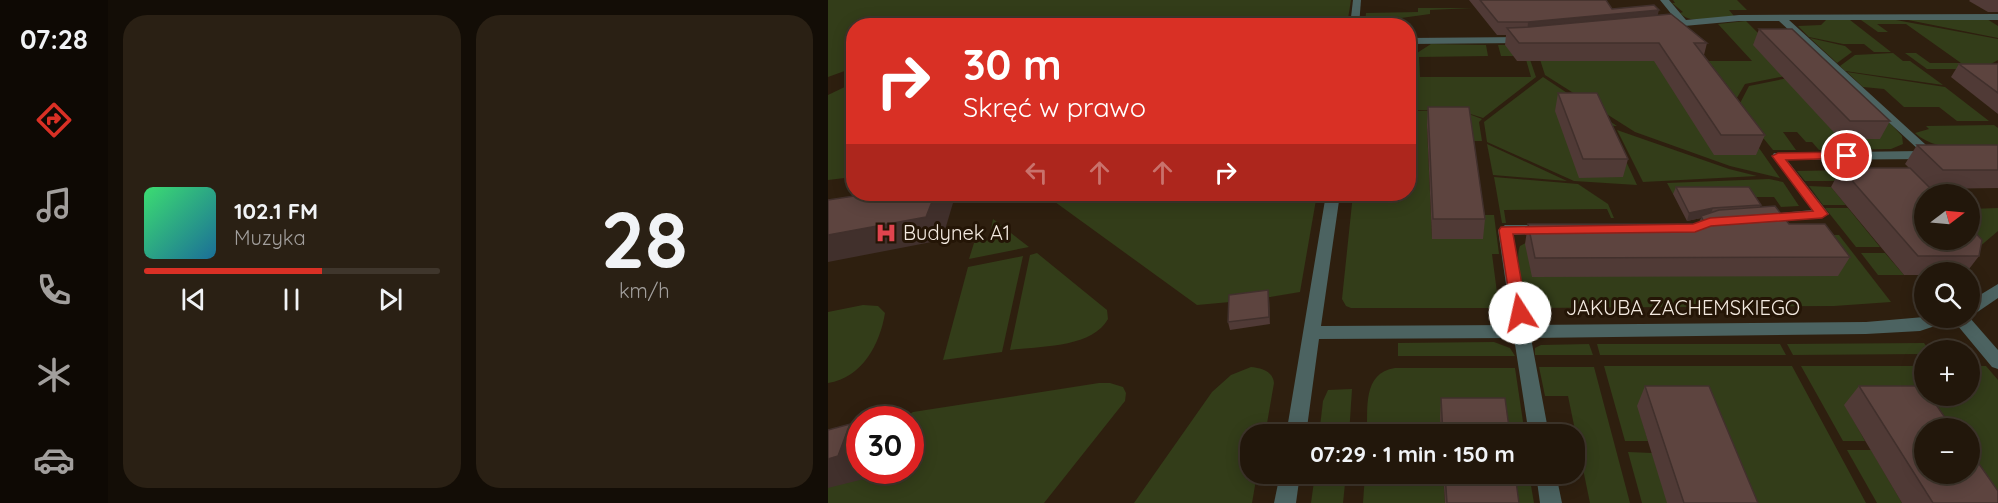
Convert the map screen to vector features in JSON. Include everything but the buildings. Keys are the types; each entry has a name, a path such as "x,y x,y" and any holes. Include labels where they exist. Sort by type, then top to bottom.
{"street":[{"path":"1355,18 1357,0"},
{"path":"1664,0 1684,23"},
{"path":"1653,26 1730,19 1998,17"},
{"path":"1755,219 1822,214 1778,156 1937,155 1781,18"},
{"path":"1416,41 1539,38"},
{"path":"1298,424 1332,201"},
{"path":"1537,424 1505,230 1562,230"},
{"path":"1980,302 1998,290"},
{"name":"JAKUBA ZACHEMSKIEGO","path":"1311,333 1856,328 1914,325"},
{"path":"1969,328 1998,362"},
{"path":"1286,503 1289,484"},
{"path":"1548,484 1551,503"}],"green space":[{"path":"828,0 1351,0 1348,18 846,18 846,71 828,77"},
{"path":"1673,0 1737,0 1747,10 1729,10 1734,16 1698,20 1685,17 1680,13 1683,12 1672,3 1675,3"},
{"path":"1418,8 1473,8 1430,10 1430,14 1401,18 1366,18 1366,13 1418,12"},
{"path":"1903,19 1987,19 1998,26 1998,38"},
{"path":"1826,20 1850,20 1891,52 1874,52 1864,44 1843,44 1809,37 1798,26 1821,25"},
{"path":"1861,20 1896,20 1998,39 1998,60 1982,69 1927,69 1905,53 1916,53 1930,63 1961,63 1906,24 1877,24 1888,32 1878,32"},
{"path":"1746,21 1788,63 1831,67 1745,84 1731,108 1780,178 1730,166 1635,132 1545,75 1535,44 1552,61 1752,61 1718,24"},
{"path":"1810,38 1845,46 1852,52 1837,63"},
{"path":"1431,44 1486,45 1488,56 1419,57 1420,77 1531,77 1525,56 1501,56 1498,45 1525,45 1536,77 1483,118 1461,111 1482,119 1479,122 1482,141 1470,141 1427,126 1432,238 1480,215 1494,215 1499,254 1492,254 1499,308 1351,308 1346,306 1342,299 1352,201 1416,201 1416,111 1458,111 1416,110 1416,54"},
{"path":"1893,53 1903,61 1910,61 1943,85 1845,71 1840,66 1855,55"},
{"path":"1827,70 1864,123 1890,123 1902,136 1903,144 1891,149 1819,150 1812,142 1806,142 1797,132 1783,132 1796,150 1773,150 1737,109 1749,86"},
{"path":"1847,72 1945,87 1989,121 1957,121 1939,107 1904,107 1884,89 1863,87"},
{"path":"1543,77 1617,126 1600,125 1625,159 1637,185 1574,181 1487,142 1484,122"},
{"path":"846,86 846,178 828,180 828,95"},
{"path":"1994,125 1998,128 1998,147 1954,148 1933,144 1915,133 1929,129 1926,126"},
{"path":"1617,130 1729,169 1757,176 1643,182"},
{"path":"1487,144 1567,181 1493,175"},
{"path":"1904,169 1853,181 1805,181 1797,171"},
{"path":"1494,177 1578,184 1608,204 1614,218 1611,218 1607,209 1504,210 1506,223 1502,223"},
{"path":"1769,179 1783,182 1799,206 1781,207 1774,197 1747,197 1746,194 1673,194 1667,183"},
{"path":"1809,186 1831,187 1846,205 1823,205"},
{"path":"1054,201 1316,201 1300,292 1252,300 1197,305"},
{"path":"1825,208 1848,208 1880,247 1856,247"},
{"path":"1998,208 1998,231 1980,246 1980,209"},
{"path":"993,219 1029,247 969,259 974,243 989,240"},
{"path":"1839,235 1891,302 1834,306 1531,308 1525,295 1518,259 1520,246 1535,238"},
{"path":"1037,253 1107,310 1108,319 1090,336 1078,340 1064,344 1010,350 1030,255"},
{"path":"1861,253 1885,253 1904,275 1878,275"},
{"path":"1023,256 1002,352 943,360 968,267"},
{"path":"863,305 878,306 885,313 879,336 860,367 840,380 828,383 828,312"},
{"path":"1494,342 1510,348 1515,356 1398,356 1398,343"},
{"path":"1914,343 1914,354 1793,355 1787,344"},
{"path":"1589,344 1593,355 1535,355 1535,348 1541,345"},
{"path":"1597,344 1780,344 1786,355 1600,355"},
{"path":"1604,366 1792,366 1866,503 1738,503 1638,406 1648,441 1625,441"},
{"path":"1801,366 1914,366 1914,406 1980,406 1980,366 1986,366 1998,380 1998,503 1980,484 1980,418 1914,418 1914,426 1845,405 1865,441 1843,441"},
{"path":"1251,367 1262,369 1269,373 1274,383 1267,424 1240,424 1240,484 1255,484 1252,503 1134,503 1212,392 1231,375"},
{"path":"1539,367 1594,367 1630,503 1590,503 1585,479 1585,424 1574,424 1568,396 1545,396"},
{"path":"1395,368 1515,368 1523,424 1367,424 1369,394 1377,377 1384,371"},
{"path":"1099,383 1110,383 1123,387 1126,393 1125,401 1044,503 828,503 828,458 846,465 846,484 924,484 924,410"},
{"path":"1352,389 1350,424 1320,424 1323,401 1328,390"},
{"path":"1847,450 1871,450 1902,503 1877,503"},
{"path":"1628,452 1652,453 1668,503 1642,503"},
{"path":"1314,484 1345,484 1343,503 1311,503"},
{"path":"1364,484 1444,484 1445,503 1363,503"},
{"path":"1510,484 1531,484 1534,503 1513,503"}],"place":[{"name":"Budynek A1","path":"886,233"}],"route":[{"path":"1520,313 1505,230 1695,228 1710,222 1822,214 1778,156 1847,156"}]}
